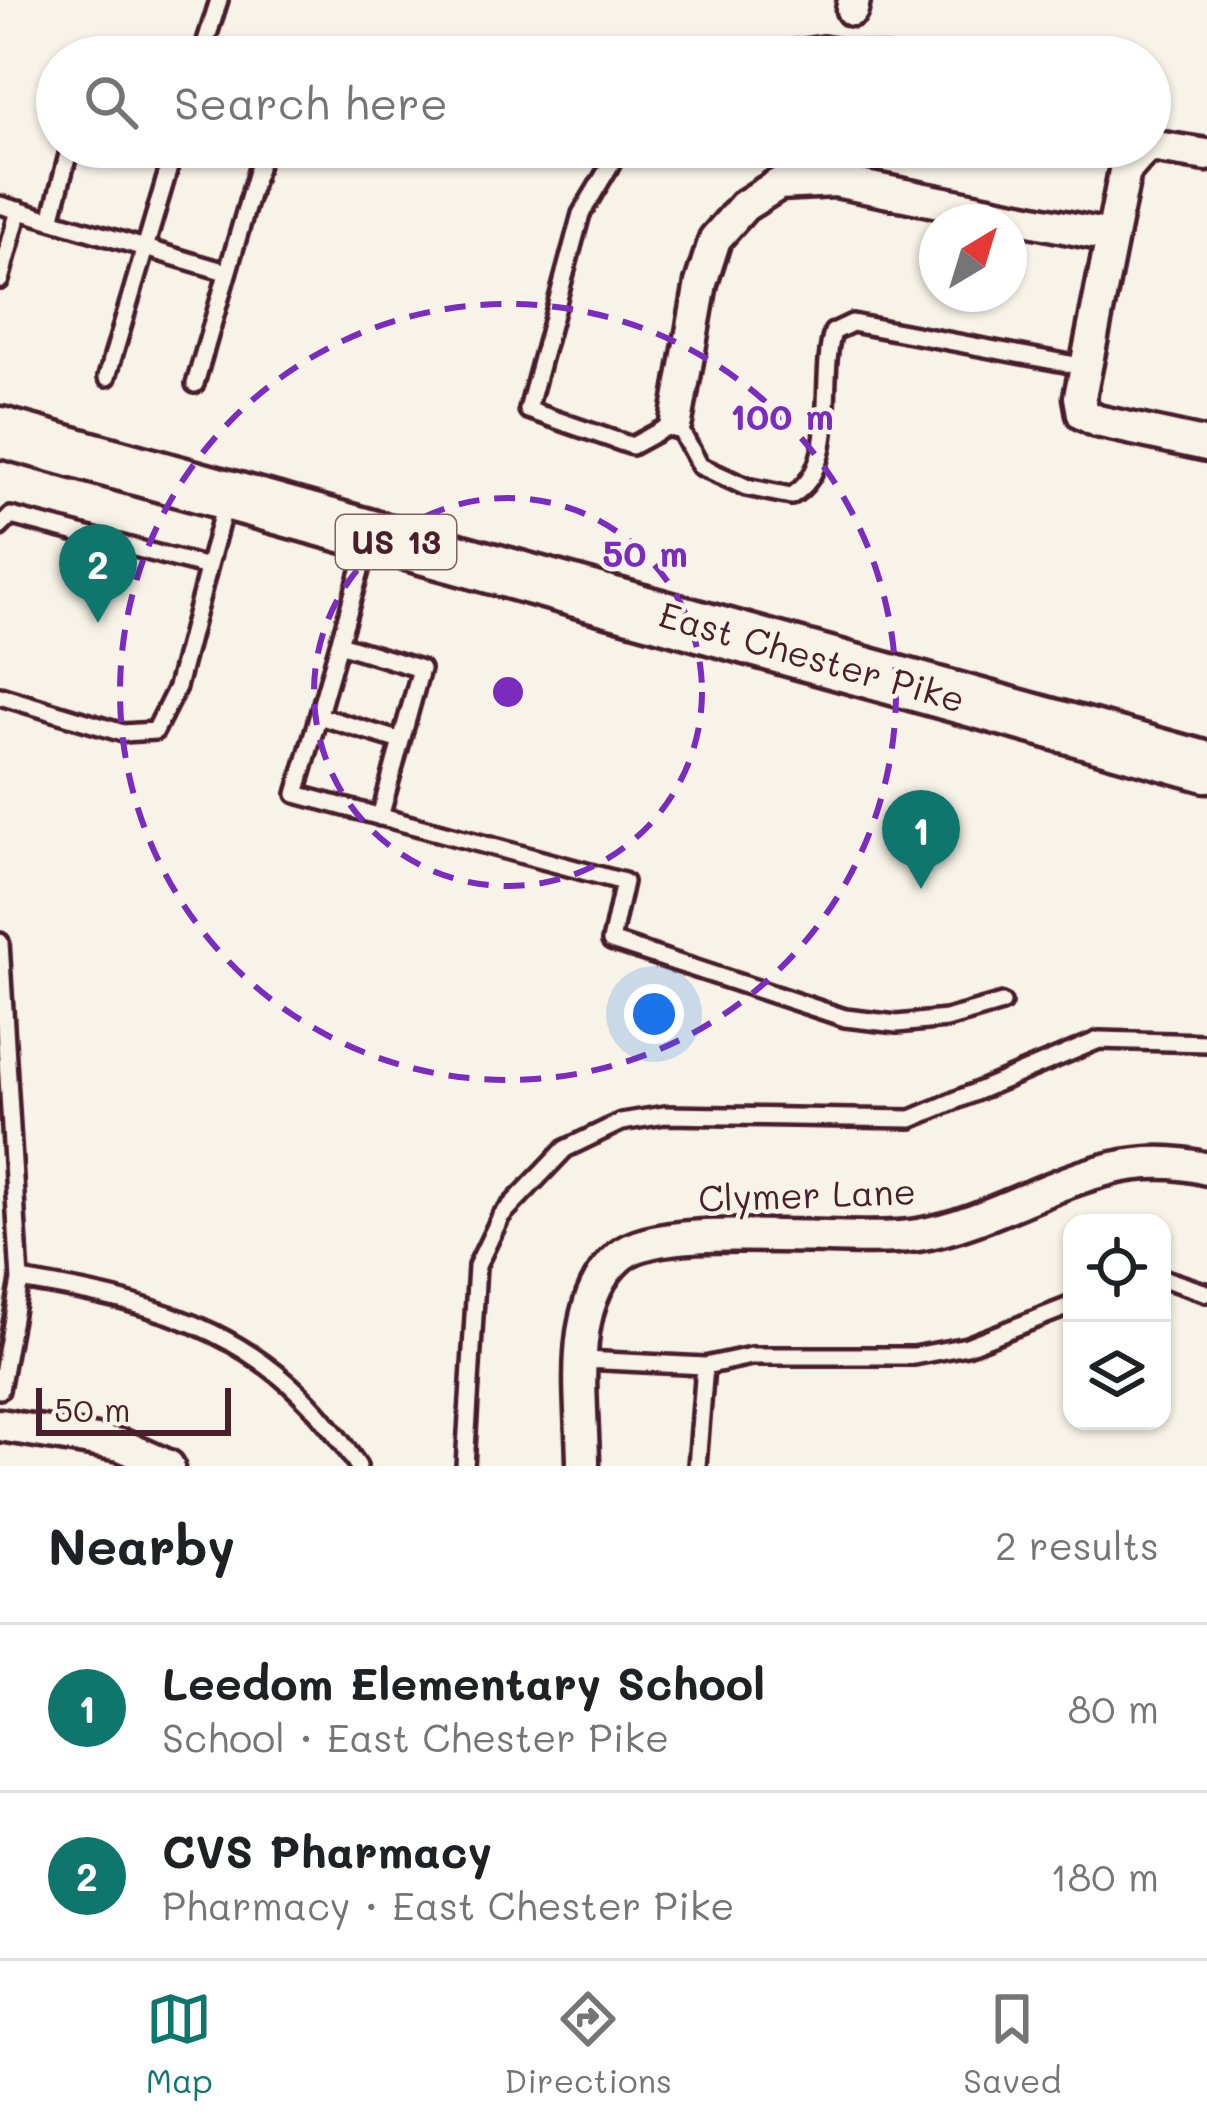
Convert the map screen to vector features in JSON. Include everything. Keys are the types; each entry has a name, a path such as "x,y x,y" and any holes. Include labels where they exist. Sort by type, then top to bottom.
{"main road":[{"name":"East Chester Pike","path":"0,432 1207,766"}],"street":[{"path":"1171,150 1207,154"},
{"path":"1128,168 1109,236 1080,397 1084,414 1207,445"},
{"path":"676,422 701,283 715,239 744,206 778,184 835,181 1109,236"},
{"name":"Clymer Lane","path":"583,1466 584,1360 594,1288 622,1254 647,1241 866,1240 919,1234 963,1224 1112,1165 1148,1161 1207,1169"},
{"path":"0,1425 121,1445 168,1466"}],"lane":[{"path":"208,36 219,0"},
{"path":"51,220 65,168"},
{"path":"107,377 169,168"},
{"path":"196,383 258,168"},
{"path":"608,168 581,214 528,410 632,446 676,422 700,466 746,487 791,496 808,486 817,470 826,357 833,332 852,323 1086,368"},
{"path":"0,205 226,272"},
{"path":"0,280 20,211"},
{"path":"0,695 134,735 160,726 177,687 227,496"},
{"path":"0,527 11,517 208,567"},
{"path":"371,535 296,794 624,882 611,941 844,1018 897,1024 946,1019 1002,1003"},
{"path":"339,644 421,669 380,817"},
{"path":"319,716 400,741"},
{"path":"0,943 20,1280 0,1390"},
{"path":"465,1466 477,1266 501,1216 565,1149 621,1122 665,1115 910,1119 1100,1040 1207,1043"},
{"path":"20,1280 155,1307 232,1342 313,1401 358,1466"},
{"path":"1171,1281 1207,1293"},
{"path":"584,1360 705,1366 751,1357 914,1356 967,1346 1063,1309"},
{"path":"697,1466 705,1366"}],"place":[{"name":"CVS Pharmacy","path":"98,623"},
{"name":"Leedom Elementary School","path":"921,889"}]}
